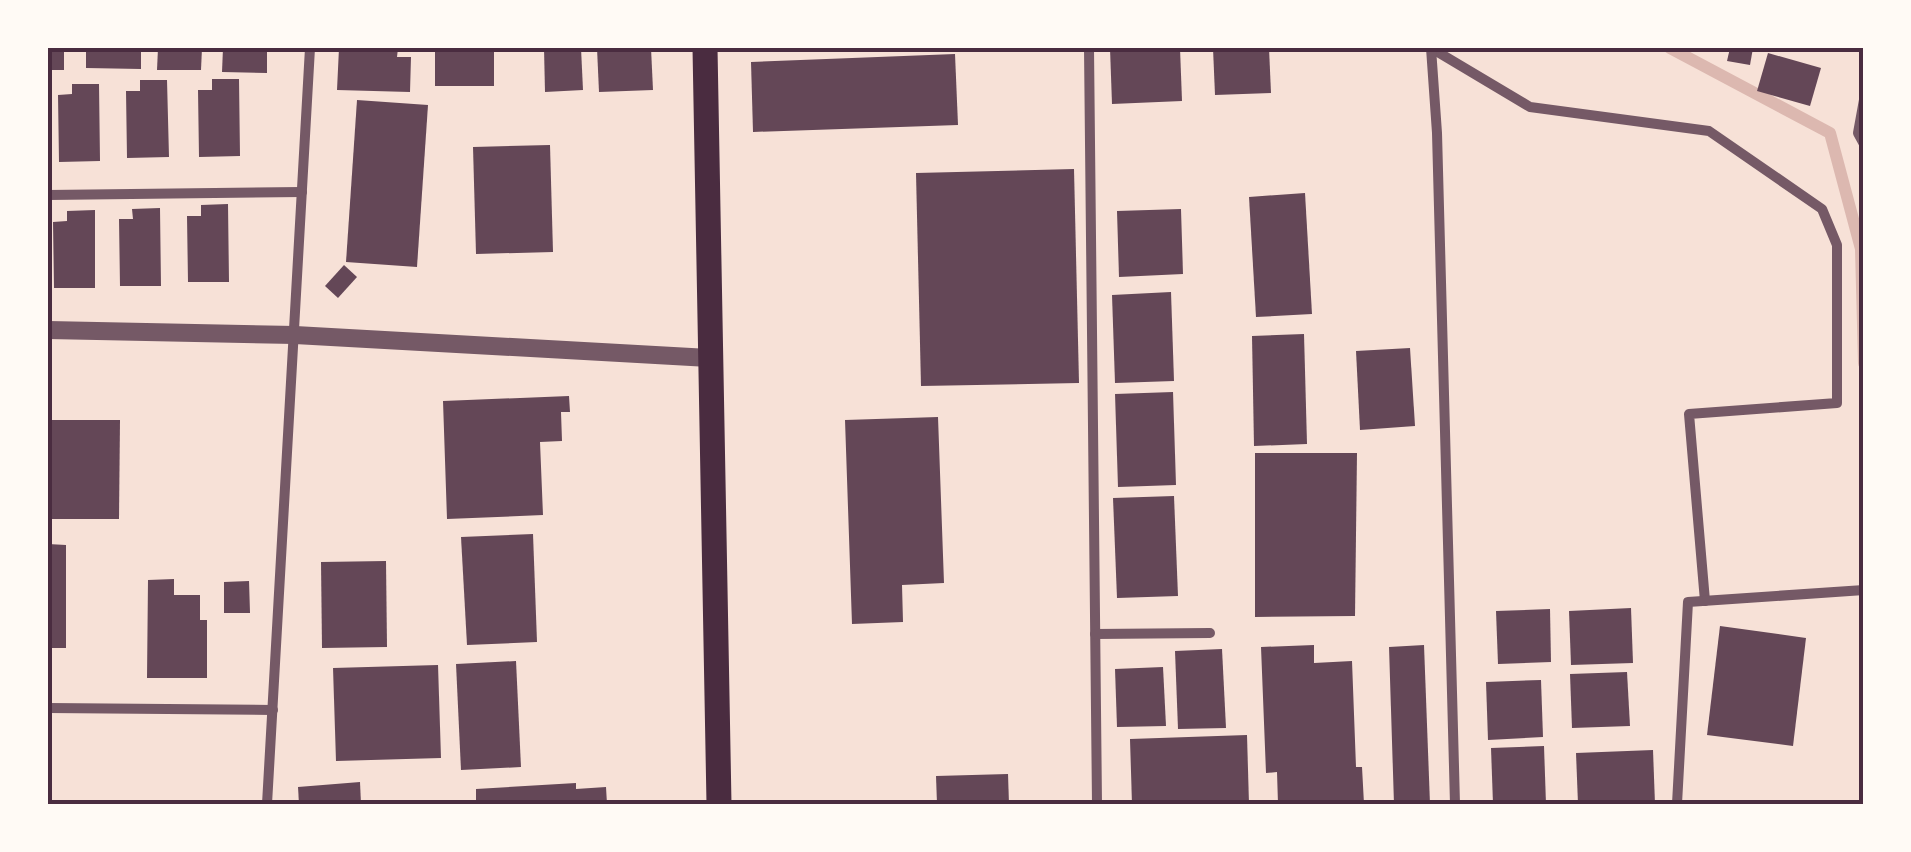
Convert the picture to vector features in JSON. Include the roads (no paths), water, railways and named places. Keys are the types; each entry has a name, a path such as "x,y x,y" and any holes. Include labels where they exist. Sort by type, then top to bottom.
{"main road":[{"path":"704,48 719,804"}],"street":[{"path":"267,804 310,48"},
{"path":"1090,48 1097,804"},
{"path":"1431,48 1530,107 1709,131 1822,209 1837,246 1837,403 1688,414 1705,601"},
{"path":"1431,48 1438,133 1455,804"},
{"path":"1864,100 1858,133 1864,144"},
{"path":"48,194 302,192"},
{"path":"48,330 295,336 709,358"},
{"path":"1677,804 1688,602 1864,590"},
{"path":"1095,634 1210,632"},
{"path":"48,708 273,710"}],"waterway":[{"path":"1670,48 1830,133 1861,249 1864,363"}]}
